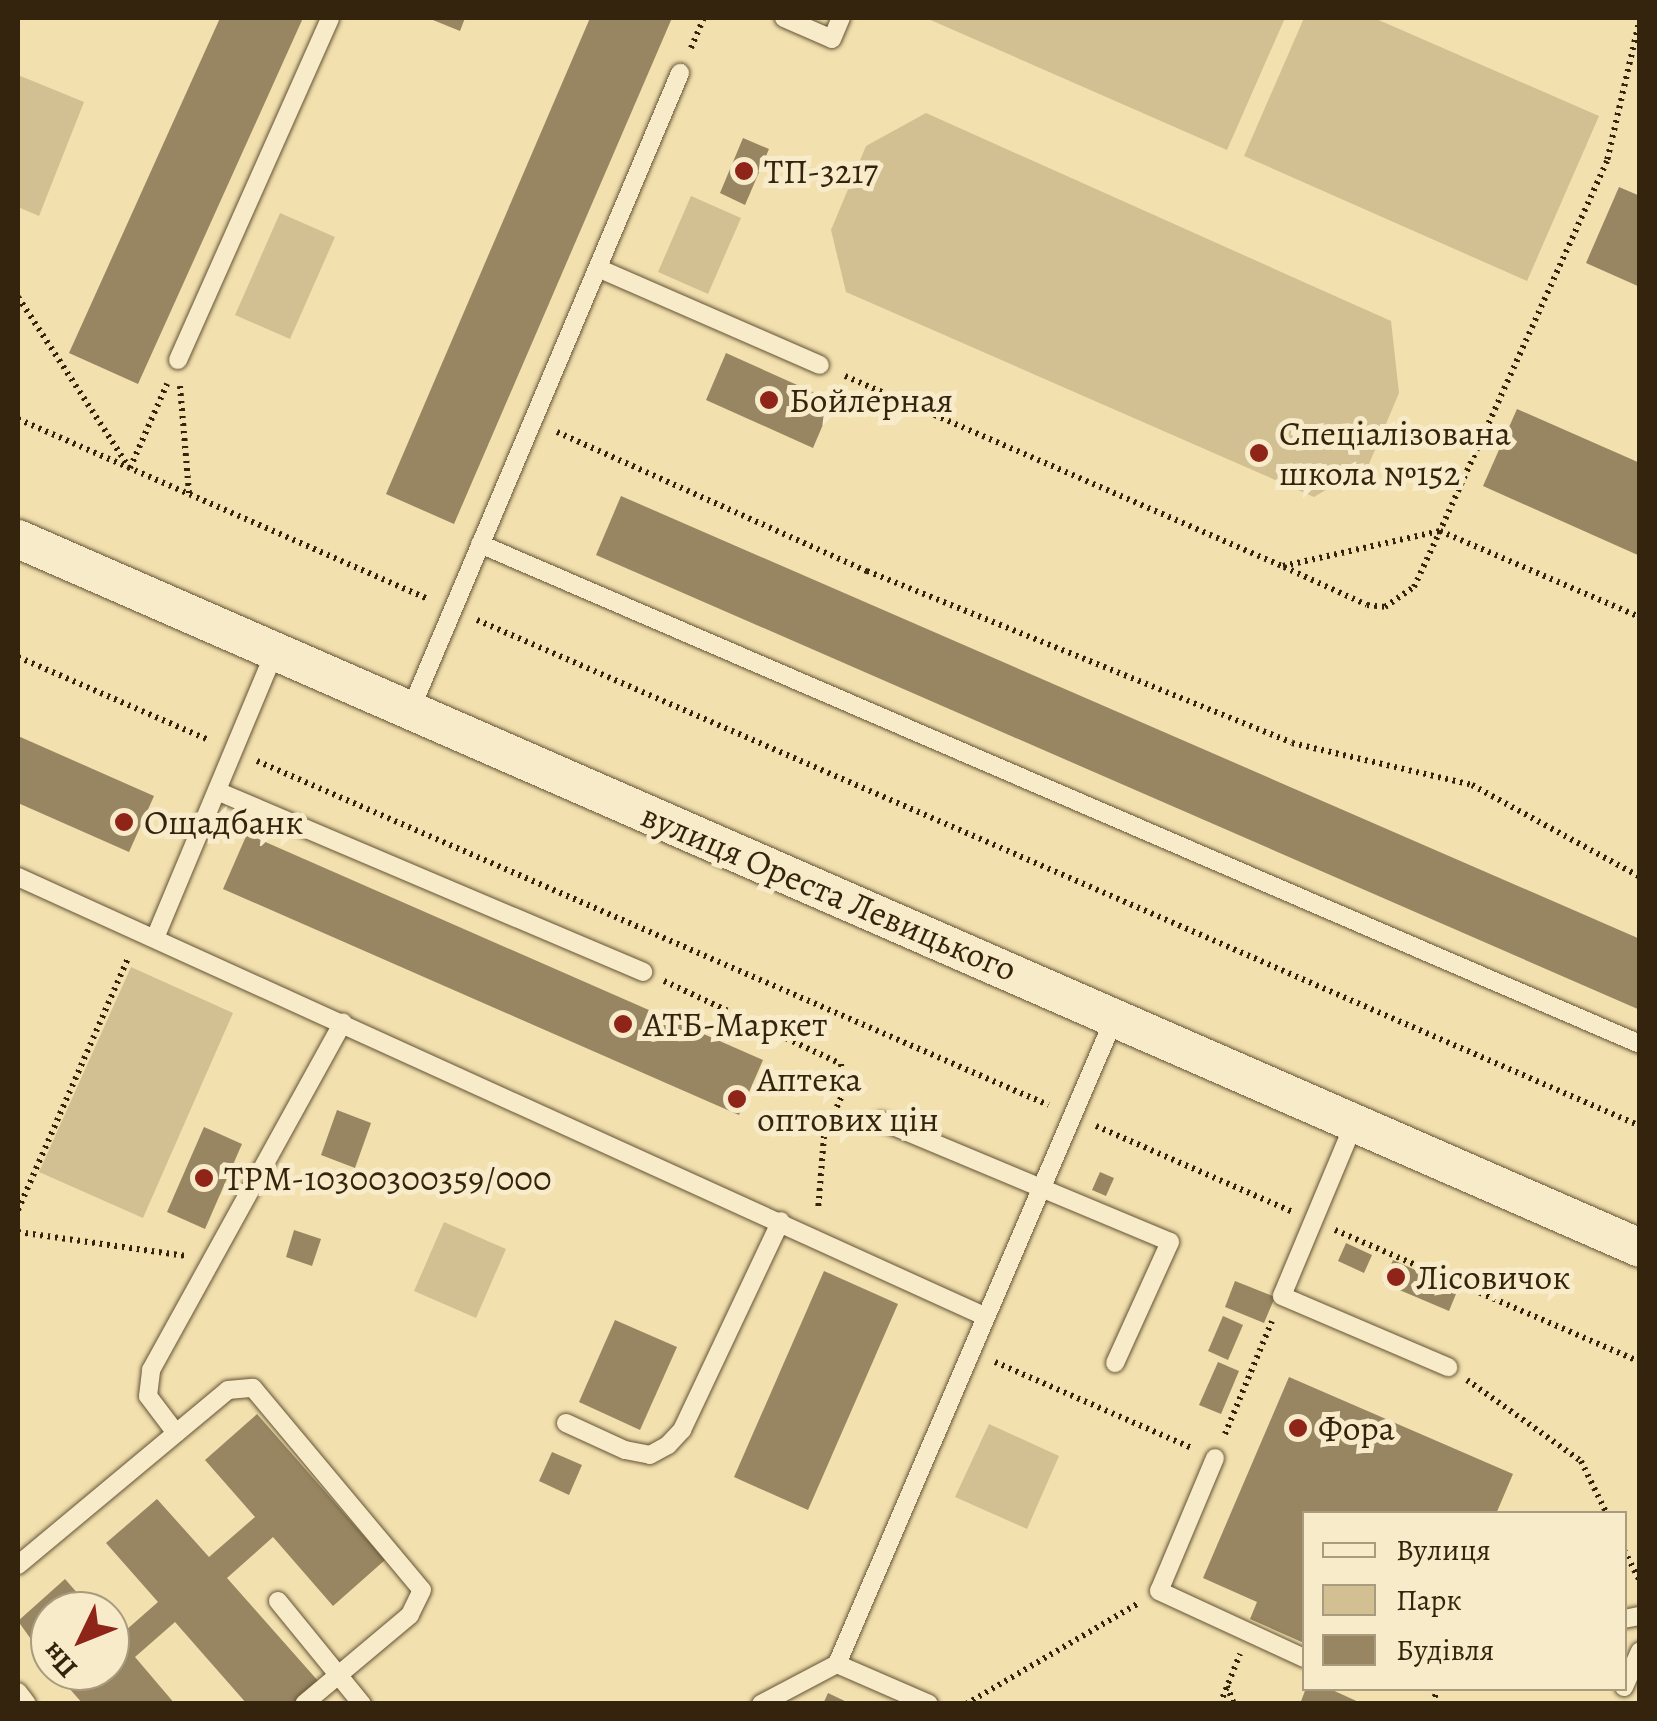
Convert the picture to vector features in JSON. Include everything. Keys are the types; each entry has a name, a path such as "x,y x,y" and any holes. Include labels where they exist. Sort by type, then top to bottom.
{"street":[{"name":"вулиця Ореста Левицького","path":"18,539 272,656 410,710 1115,1015 1353,1126 1640,1248"}],"lane":[{"path":"178,360 330,18"},
{"path":"784,18 832,38 841,18"},
{"path":"410,710 680,72"},
{"path":"598,268 820,365"},
{"path":"480,544 1640,1044"},
{"path":"147,935 216,791 272,656"},
{"path":"216,791 643,972"},
{"path":"18,877 986,1317"},
{"path":"761,1704 837,1664 1115,1015"},
{"path":"176,1433 146,1384 344,1022"},
{"path":"880,1120 1170,1242 1115,1363"},
{"path":"1353,1126 1282,1296 1448,1367"},
{"path":"566,1423 625,1450 650,1454 668,1444 682,1430 781,1221"},
{"path":"18,1565 228,1390 254,1388 422,1590 410,1615 304,1704"},
{"path":"1215,1458 1160,1591 1302,1657"},
{"path":"278,1601 362,1704"},
{"path":"1627,1681 1640,1651"},
{"path":"837,1664 929,1704"},
{"path":"18,1692 27,1704"}],"path":[{"path":"820,365 1367,605 1385,606 1414,587 1606,161 1640,18"},
{"path":"18,297 130,468"},
{"path":"130,468 178,360"},
{"path":"178,360 189,494"},
{"path":"18,419 1640,1126"},
{"path":"532,421 868,572 1292,743 1472,785 1640,877"},
{"path":"1283,566 1440,530 1640,617"},
{"path":"18,657 1640,1362"},
{"path":"18,1210 147,935"},
{"path":"643,972 841,1064 844,1091 824,1136 816,1237"},
{"path":"18,1232 212,1259"},
{"path":"971,1351 1215,1458 1282,1296"},
{"path":"1448,1367 1582,1461 1606,1511"},
{"path":"1627,1556 1640,1580"},
{"path":"966,1704 1160,1591"},
{"path":"1220,1704 1249,1632"},
{"path":"1226,1686 1234,1704"}],"green space":[{"path":"926,18 1285,18 1227,150"},
{"path":"1304,18 1374,18 1599,116 1527,281 1244,156"},
{"path":"18,75 84,102 39,216 18,207"},
{"path":"926,113 1391,321 1399,393 1369,464 1314,497 846,292 831,230 866,146"},
{"path":"691,196 741,218 708,294 658,272"},
{"path":"280,213 335,237 290,339 235,315"},
{"path":"131,967 233,1013 143,1218 39,1172"},
{"path":"444,1222 506,1249 476,1318 414,1291"},
{"path":"989,1424 1059,1456 1027,1529 955,1497"}],"building":[{"path":"220,18 303,18 138,384 69,353"},
{"path":"428,18 465,18 460,31"},
{"path":"590,18 672,18 454,524 386,494"},
{"name":"ТП-3217","path":"743,138 769,149 745,205 720,193"},
{"path":"1619,187 1640,196 1640,287 1586,263"},
{"name":"Бойлерная","path":"726,353 833,401 813,448 706,400"},
{"path":"1517,409 1640,463 1640,556 1483,486"},
{"path":"621,496 1640,939 1640,1010 596,555"},
{"path":"18,736 154,796 129,852 18,803"},
{"path":"247,834 763,1060 739,1115 223,889"},
{"path":"337,1110 371,1123 355,1168 321,1155"},
{"name":"ТРМ-10300300359/000","path":"204,1127 242,1144 205,1229 167,1212"},
{"path":"1100,1172 1114,1178 1106,1196 1092,1190"},
{"path":"294,1230 321,1239 312,1266 286,1257"},
{"path":"1346,1243 1372,1255 1364,1273 1338,1261"},
{"path":"1393,1260 1458,1289 1449,1311 1383,1283"},
{"path":"824,1271 898,1304 808,1510 734,1477"},
{"path":"1235,1281 1275,1297 1264,1323 1225,1307"},
{"path":"1223,1316 1243,1325 1228,1360 1208,1351"},
{"path":"615,1320 677,1347 640,1430 579,1402"},
{"path":"1218,1362 1239,1371 1221,1414 1199,1405"},
{"path":"1289,1377 1513,1474 1497,1511 1302,1511 1302,1642 1250,1619 1257,1602 1203,1578"},
{"path":"257,1414 385,1560 333,1606 273,1537 227,1578 319,1682 294,1704 247,1704 175,1622 135,1657 175,1704 83,1704 72,1691 130,1691 130,1627 158,1602 106,1543 157,1499 209,1557 255,1517 205,1460"},
{"path":"552,1452 582,1465 569,1495 539,1481"},
{"path":"65,1579 76,1591 52,1591"},
{"path":"30,1610 30,1638 18,1621"},
{"path":"1305,1691 1335,1691 1363,1704 1300,1704"},
{"path":"828,1693 851,1704 823,1704"}],"place":[{"name":"ТП-3217","path":"744,171"},
{"name":"Бойлерная","path":"769,400"},
{"name":"Спеціалізована школа №152","path":"1259,453"},
{"name":"Ощадбанк","path":"124,822"},
{"name":"АТБ-Маркет","path":"623,1024"},
{"name":"Аптека оптових цін","path":"737,1099"},
{"name":"ТРМ-10300300359/000","path":"204,1178"},
{"name":"Лісовичок","path":"1396,1277"},
{"name":"Фора","path":"1298,1428"}]}
